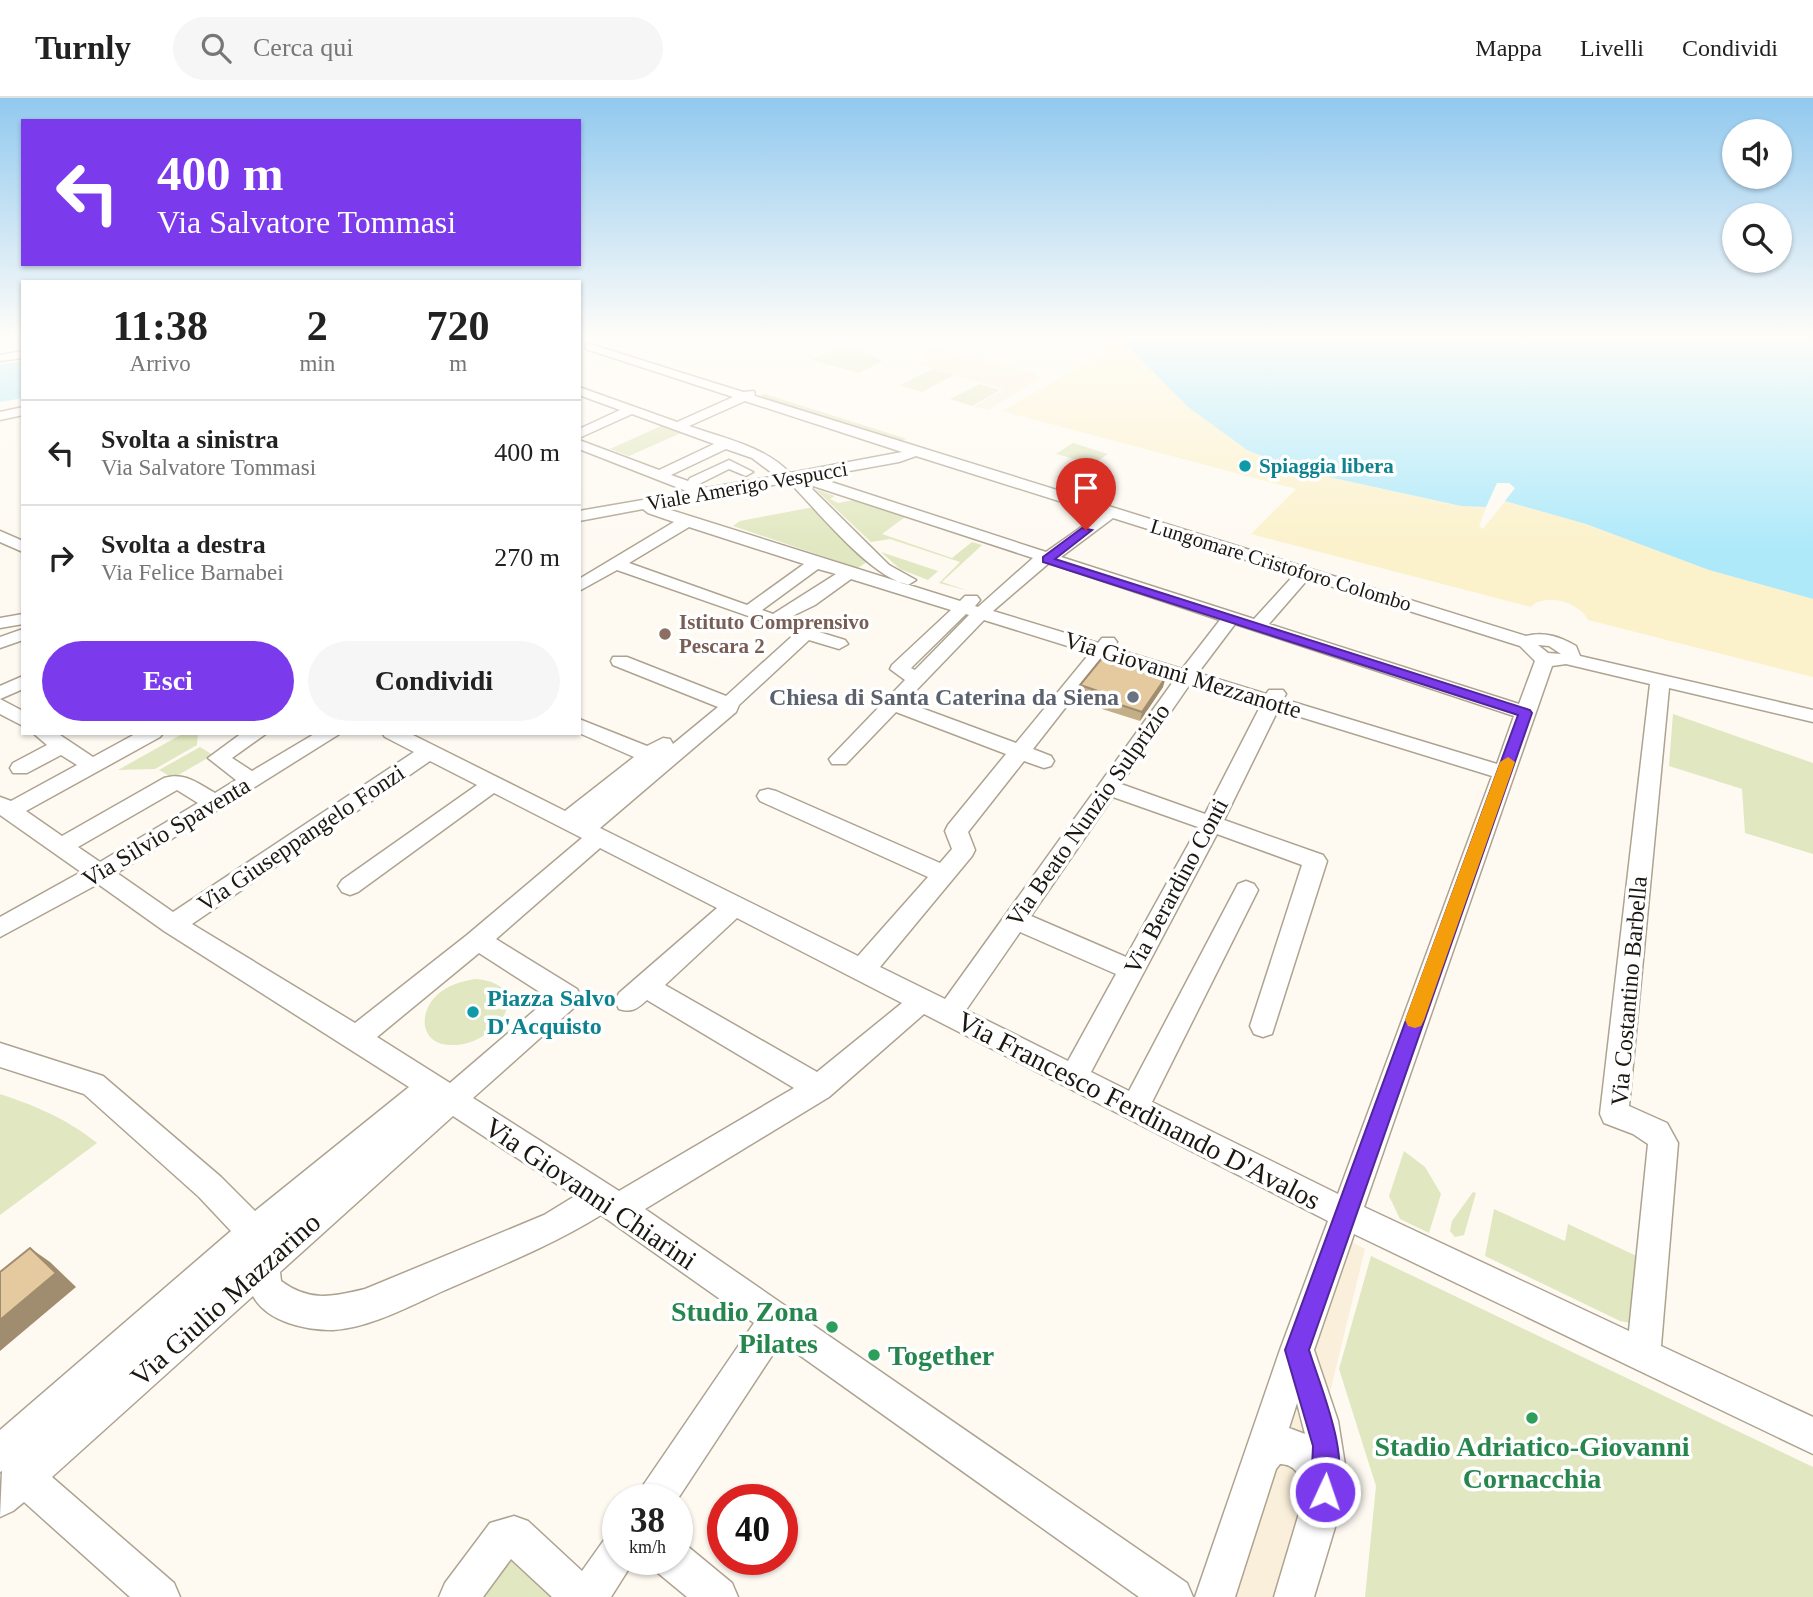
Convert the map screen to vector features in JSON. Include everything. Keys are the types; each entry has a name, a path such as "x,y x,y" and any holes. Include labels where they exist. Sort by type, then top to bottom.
{"street":[{"path":"628,409 725,444 793,477 1525,713"},
{"path":"676,426 715,409"},
{"name":"Lungomare Cristoforo Colombo","path":"784,409 921,449 952,462 1305,573 1547,654 1813,716"},
{"path":"810,409 921,449"},
{"path":"581,433 631,410"},
{"path":"0,416 21,411"},
{"path":"660,475 725,444"},
{"path":"581,445 696,486 775,466"},
{"name":"Viale Amerigo Vespucci","path":"581,516 647,504 696,486 793,477 899,458 921,449"},
{"name":"Via Giovanni Mezzanotte","path":"793,477 883,568 899,578 976,606"},
{"name":"Via Giovanni Mezzanotte","path":"647,504 653,510 816,563 976,606 1505,769"},
{"path":"839,759 917,678 899,669 976,606 1112,512"},
{"path":"581,585 687,521"},
{"path":"0,536 21,545"},
{"path":"0,549 21,545"},
{"path":"749,611 816,563"},
{"path":"616,564 774,620 856,575 883,568"},
{"path":"1257,627 1305,573"},
{"path":"0,623 21,619"},
{"name":"Via Beato Nunzio Sulprizio","path":"949,1014 1189,672 1230,619"},
{"path":"356,1038 475,943 582,829 658,759 806,632 839,644"},
{"path":"0,643 21,635"},
{"path":"862,970 964,850 956,831 1104,645"},
{"path":"1215,1597 1297,1350 1547,654"},
{"path":"621,661 723,702"},
{"name":"Via Costantino Barbella","path":"1643,1357 1663,1143 1662,1136 1655,1131 1614,1114 1660,681"},
{"path":"0,693 21,683"},
{"name":"Via Berardino Conti","path":"1074,1077 1211,824 1274,698"},
{"path":"892,704 1044,761"},
{"path":"0,705 21,719"},
{"path":"581,726 658,759"},
{"path":"46,735 92,766"},
{"path":"6,807 149,735"},
{"path":"252,781 222,762 219,755 254,735"},
{"name":"Via Silvio Spaventa","path":"0,928 99,873 328,735"},
{"name":"Via Francesco Ferdinando D'Avalos","path":"396,735 1345,1214 1813,1436"},
{"path":"20,768 62,746"},
{"name":"Via Giuseppangelo Fonzi","path":"173,924 429,752"},
{"path":"183,785 222,762"},
{"path":"62,846 169,784 177,782 214,803"},
{"path":"350,886 492,784"},
{"path":"1108,787 1315,861 1263,1026"},
{"path":"768,796 943,874"},
{"name":"Via Giovanni Chiarini","path":"6,807 173,924 441,1092 610,1203 1173,1597"},
{"path":"1135,1108 1246,890"},
{"path":"734,906 640,995 819,1088"},
{"path":"1014,919 1132,970"},
{"path":"441,1092 568,997 486,946 475,943"},
{"path":"0,1055 93,1085 210,1187 254,1232 261,1248 265,1285 286,1305 309,1312 335,1313 365,1306 610,1203 819,1088 912,1010 920,1000"},
{"name":"Via Giulio Mazzarino","path":"8,1476 254,1232 441,1092"},
{"name":"Via Giulio Mazzarino","path":"8,1476 263,1266 441,1092"},
{"path":"666,1484 775,1321"},
{"path":"1294,1597 1325,1492 1325,1446 1297,1350"},
{"path":"1258,1466 1262,1457 1274,1446 1290,1446 1308,1456 1325,1492"},
{"path":"8,1476 160,1597"},
{"path":"459,1597 504,1537 513,1535 581,1597"},
{"path":"587,1597 603,1575"},
{"path":"691,1575 718,1597"}],"shaded area":[{"path":"1338,1235 1365,1249 1280,1597 1217,1597"}],"green space":[{"path":"800,409 812,409 907,439 900,441"},
{"path":"661,426 681,433 629,456 610,449"},
{"path":"1073,443 1108,454 1093,464 1056,454"},
{"path":"815,489 835,496 830,499 838,503 854,500 905,517 882,534 952,558 972,542 982,545 942,582 969,591 939,583 960,562 890,539 871,542"},
{"path":"814,507 868,561 858,568 733,526 740,521"},
{"path":"881,552 938,571 928,580 900,569"},
{"path":"1673,714 1813,763 1813,854 1745,833 1742,789 1669,766"},
{"path":"180,735 198,735 197,745 155,769 118,770"},
{"path":"200,747 213,755 173,778 159,770"},
{"path":"476,979 495,984 506,992 508,1003 504,1015 495,1027 482,1037 466,1043 450,1045 433,1039 425,1026 431,1002 450,986"},
{"path":"0,1094 51,1114 97,1143 0,1215"},
{"path":"1404,1151 1425,1167 1441,1194 1429,1233 1400,1219 1389,1196"},
{"path":"1473,1192 1476,1193 1464,1235 1455,1237 1450,1231 1452,1221"},
{"path":"1494,1209 1565,1241 1568,1224 1641,1258 1630,1323 1620,1321 1485,1256"},
{"name":"Stadio Adriatico-Giovanni Cornacchia","path":"1371,1256 1813,1467 1813,1597 1365,1597 1376,1486 1339,1369"},
{"path":"509,1555 558,1597 478,1597"}],"sand":[{"path":"1191,409 1247,450 1297,470 1460,506 1486,507 1479,526 1483,529 1505,501 1586,524 1709,570 1813,599 1813,677 1588,620 1578,608 1561,601 1544,600 1531,607 1251,534 1296,489 1002,411"}],"water":[{"path":"1191,409 1813,409 1813,599 1709,570 1586,524 1505,501 1515,488 1509,483 1497,483 1486,507 1461,506 1297,470 1247,450"}],"building":[{"path":"1102,658 1166,677 1142,712 1103,699 1107,694 1080,685"},
{"path":"30,1248 56,1273 0,1320 0,1272"}],"slow traffic":[{"path":"1415,1020 1508,762"}],"place":[{"name":"Spiaggia libera","path":"1245,466"},
{"name":"Istituto Comprensivo Pescara 2","path":"665,634"},
{"name":"Chiesa di Santa Caterina da Siena","path":"1133,697"},
{"name":"Piazza Salvo D'Acquisto","path":"473,1012"},
{"name":"Studio Zona Pilates","path":"832,1327"},
{"name":"Together","path":"874,1355"},
{"name":"Stadio Adriatico-Giovanni Cornacchia","path":"1532,1418"}],"route":[{"path":"1086,530 1047,559 1525,713 1297,1350 1325,1446 1325,1492"}]}
